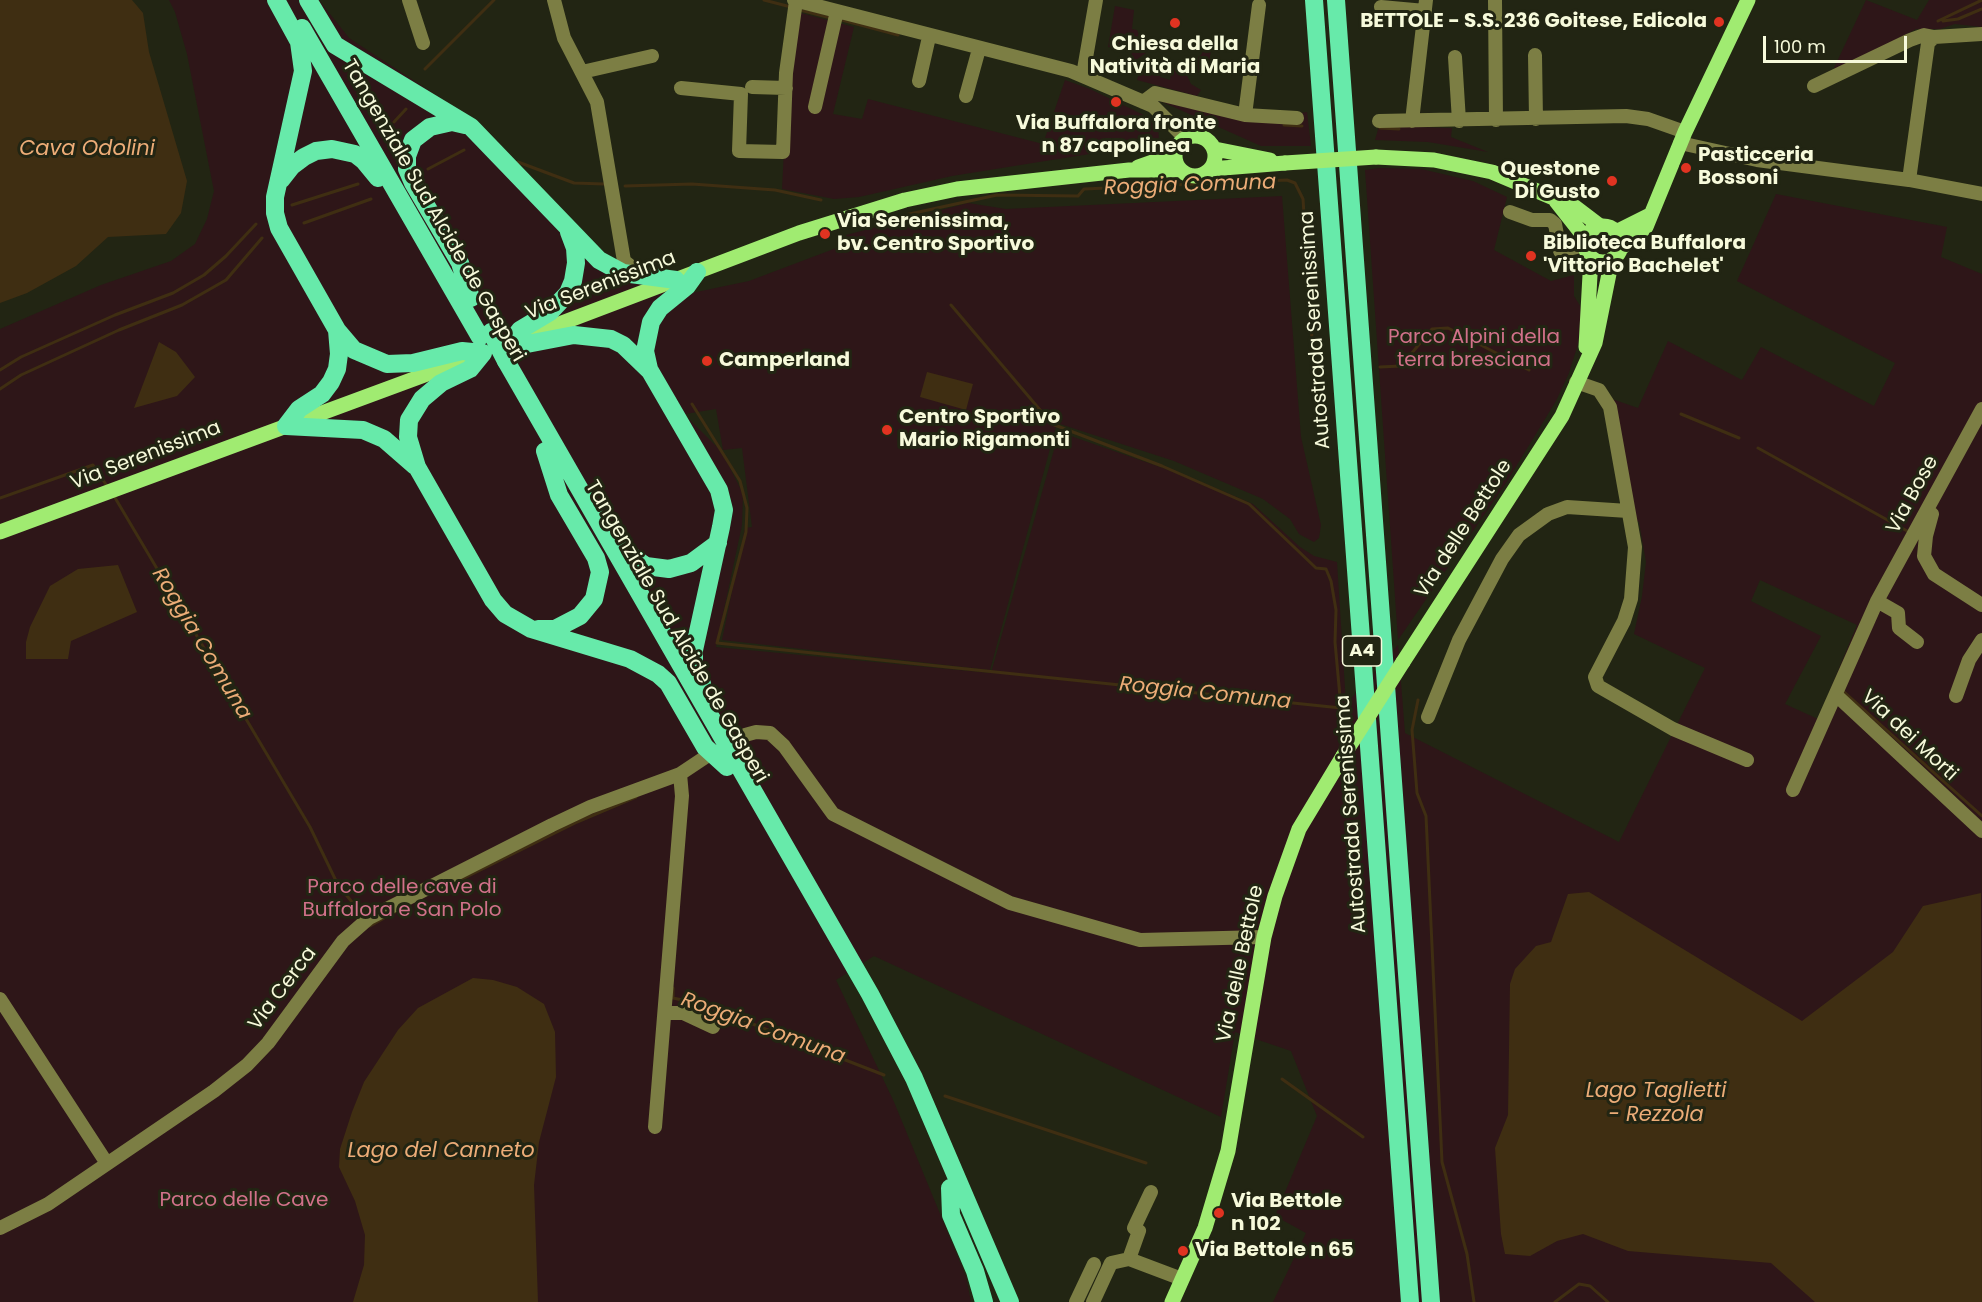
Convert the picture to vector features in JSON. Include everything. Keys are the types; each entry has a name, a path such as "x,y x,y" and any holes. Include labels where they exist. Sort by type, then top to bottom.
{"highway":[{"path":"276,0 298,42 303,71 278,184 274,213 279,228 337,330 354,350 387,364 413,363 462,351 527,344 574,335 596,336 623,345 650,371 719,490 724,510 696,632 694,666 734,743 734,768"},
{"name":"Tangenziale Sud Alcide de Gasperi","path":"286,0 436,261 563,457 734,768 860,999 902,1083 950,1188 997,1302"},
{"name":"Tangenziale Sud Alcide de Gasperi","path":"299,0 471,298 545,451 870,994 914,1078 1010,1302"},
{"path":"308,0 328,36 343,51 471,127 599,260 623,273 675,280"},
{"name":"Autostrada Serenissima","path":"1314,0 1410,1302"},
{"name":"A4","path":"1336,0 1431,1302"},
{"path":"471,127 452,122 430,127 413,140 407,156 407,169 460,263 471,298"},
{"path":"278,184 292,166 316,151 332,149 355,154 376,174 412,237 436,261"},
{"path":"568,230 575,248 576,263 568,292 549,312 494,348 470,369 432,389 414,409 409,420 408,437 417,467 493,600 505,614 531,630 630,659 658,674 668,683 705,747 734,768"},
{"path":"650,371 645,351 651,322 660,308 687,286 697,272"},
{"path":"286,426 299,409 322,394 331,382 337,369 339,354 337,330"},
{"path":"286,426 363,430 384,439 417,467"},
{"path":"531,630 555,629 580,616 594,599 600,572 596,558 559,495 545,451"},
{"path":"563,457 579,471 590,487 629,554 646,566 669,569 680,567 691,563 718,543"},
{"path":"950,1188 951,1215 975,1271 984,1302"}],"main road":[{"path":"1650,215 1616,232 1600,226 1591,230 1587,247 1601,261 1616,254 1641,232 1650,215 1683,137 1748,0"},
{"name":"Via Serenissima","path":"1185,138 1199,136 1206,138 1215,149 1285,163"},
{"path":"1180,170 1175,154 1180,142 1185,138"},
{"path":"1211,169 1216,156 1215,149"},
{"name":"Via Serenissima","path":"1129,170 1175,154"},
{"name":"Via Serenissima","path":"0,532 800,233 905,200 957,189 1129,170 1180,170 1196,176 1211,169 1376,157 1413,158 1462,164 1515,181 1581,211 1600,226"},
{"name":"Via Serenissima","path":"1556,201 1587,247"},
{"path":"1616,232 1621,243 1616,254"},
{"name":"Via delle Bettole","path":"1583,365 1587,247"},
{"name":"Via delle Bettole","path":"1172,1302 1204,1228 1228,1151 1264,937 1282,874 1299,829 1343,756 1562,416 1583,365 1595,343 1616,254"}],"street":[{"path":"409,0 423,43"},
{"path":"554,0 564,38 597,102 624,261 643,276"},
{"path":"1083,75 1096,0"},
{"path":"1495,0 1496,120"},
{"path":"681,88 741,94 739,151 783,152 794,4 835,18 929,37 1083,75 1153,106 1185,138"},
{"path":"1245,115 1258,5"},
{"path":"1381,7 1425,5 1412,121"},
{"path":"814,107 835,18"},
{"path":"1814,87 1924,35 1934,37 1982,34"},
{"path":"919,81 929,37"},
{"path":"1909,180 1928,43 1934,37"},
{"path":"966,96 979,49"},
{"path":"1535,55 1536,119"},
{"path":"582,72 652,56"},
{"path":"1455,57 1459,121"},
{"path":"752,87 786,88"},
{"path":"1143,102 1155,93 1245,115 1297,118"},
{"path":"1379,121 1633,117 1662,123 1683,137 1757,160 1909,180 1982,194"},
{"path":"1510,212 1532,220 1550,220 1555,224 1560,251 1587,247"},
{"path":"1576,382 1599,390 1608,400 1635,547 1635,581 1624,621 1595,677 1598,686 1673,729 1747,760"},
{"name":"Via Bose","path":"1793,790 1877,601 1982,409"},
{"path":"1941,485 1926,536 1924,556 1934,574 1982,605"},
{"path":"1428,717 1459,640 1502,559 1519,535 1548,514 1567,507 1628,511"},
{"path":"1877,601 1898,613 1899,627 1917,642"},
{"path":"1956,696 1969,660 1982,640"},
{"name":"Via dei Morti","path":"1836,695 1982,831"},
{"path":"745,735 756,732 770,733 833,814 1010,903 1140,940 1264,937"},
{"name":"Via Cerca","path":"0,1228 48,1204 106,1162 214,1091 247,1065 268,1043 343,941 369,918 562,820 680,774 707,756"},
{"path":"655,1127 682,796 680,774"},
{"path":"0,999 106,1162"},
{"path":"666,1013 683,1012 713,1027"},
{"path":"1129,1259 1139,1231 1134,1228 1151,1192"},
{"path":"1093,1302 1111,1263 1129,1259 1182,1279"},
{"path":"1076,1302 1094,1264"}],"green space":[{"name":"Parco delle cave di Buffalora e San Polo","path":"169,0 319,0 349,38 474,120 593,245 607,255 677,287 640,338 685,415 722,452 743,494 742,525 716,647 991,673 1059,432 1189,477 1253,504 1300,547 1314,556 1337,562 1346,704 1398,645 1405,733 1619,842 1705,668 1634,634 1646,562 1639,522 1635,520 1612,399 1638,408 1668,341 1742,380 1761,347 1874,406 1895,363 1737,281 1776,194 1947,227 1941,257 1982,274 1982,1302 1273,1302 1306,1233 1275,1216 1317,1116 1291,1051 1235,1032 1221,1117 874,956 836,980 894,1102 966,1277 971,1302 0,1302 0,329 101,285 171,261 195,244 207,219 214,191 187,54 175,12","holes":["1760,580 1857,625 1818,719 1785,704 1821,636 1751,601"]},
{"path":"1866,0 1917,20 1929,0 1982,0 1982,27 1955,24 1940,29 1916,29 1836,72 1834,68"},
{"path":"1115,6 1134,10 1132,29 1137,30 1146,53 1130,64 1133,46 1126,45 1125,50 1108,47"},
{"path":"797,12 854,27 833,114 862,119 868,99 1043,144 1065,80 1090,89 1154,120 1158,126 1159,140 1152,150 1147,152 1096,153 952,176 859,197 834,199 782,189 788,73"},
{"path":"1209,41 1213,42 1209,61 1199,73 1193,62 1201,55"},
{"path":"1152,60 1162,66 1160,77 1170,80 1172,68 1183,67 1191,84 1201,90 1197,96 1137,80 1140,70"},
{"path":"1158,100 1245,121 1307,112 1311,146 1261,146"},
{"path":"1379,126 1452,128 1451,137 1488,152 1428,142 1375,140"},
{"name":"Parco Alpini della terra bresciana","path":"1421,169 1473,181 1507,197 1494,250 1551,281 1574,275 1574,296 1582,309 1578,344 1569,373 1556,401 1506,483 1398,640 1365,170"},
{"name":"Centro Sportivo Mario Rigamonti","path":"1282,196 1301,437 1321,525 1319,538 1314,542 1299,534 1290,519 1263,499 1174,461 1057,423 990,670 722,640 745,528 752,527 742,448 723,450 716,409 685,414 652,359 659,317 687,294 749,281 847,244 846,235 968,203 1006,209"}],"water":[{"name":"Cava Odolini","path":"0,0 132,0 143,13 149,52 187,181 181,213 166,234 108,237 76,266 27,293 0,303"},
{"path":"159,342 176,352 195,377 177,396 134,408"},
{"path":"927,372 973,384 966,410 920,397"},
{"path":"118,565 137,612 71,641 68,659 26,659 26,642 30,627 50,586 78,569"},
{"name":"Lago Taglietti - Rezzola","path":"1589,892 1802,1021 1893,952 1923,906 1981,893 1982,1302 1815,1302 1771,1263 1628,1251 1583,1234 1557,1241 1530,1256 1505,1254 1501,1234 1495,1148 1508,1115 1510,984 1515,969 1536,946 1551,942 1568,894"},
{"name":"Lago del Canneto","path":"473,978 493,980 517,987 544,1004 555,1032 556,1077 539,1142 534,1185 538,1302 353,1302 364,1265 365,1235 355,1201 339,1167 340,1149 352,1112 364,1082 398,1030 418,1008"}],"waterway":[{"path":"425,69 494,0"},
{"path":"764,0 791,7"},
{"path":"1938,21 1982,0"},
{"path":"1943,21 1958,19 1982,9"},
{"path":"800,10 831,18"},
{"path":"838,19 898,35"},
{"path":"394,122 406,109"},
{"path":"1284,125 1302,126"},
{"path":"1380,128 1399,129"},
{"name":"Roggia Comuna","path":"428,169 464,150"},
{"name":"Roggia Comuna","path":"518,162 574,183 604,184"},
{"name":"Roggia Comuna","path":"891,218 997,195 1078,196 1084,189 1287,180 1295,183 1303,199 1314,370 1324,369"},
{"path":"292,205 358,184"},
{"name":"Roggia Comuna","path":"625,186 692,184 775,190 821,200"},
{"name":"Roggia Comuna","path":"304,223 371,199"},
{"path":"0,370 21,357 115,315 173,293 204,275 226,256 256,224"},
{"name":"Roggia Comuna","path":"0,389 21,375 119,330 182,305 226,280 262,238"},
{"name":"Roggia Comuna","path":"692,404 740,481 747,508 746,532 717,643 1341,708 1335,642 1336,610 1331,581 1326,569 1316,568 1249,504 1162,466 1052,424 951,305"},
{"name":"Roggia Comuna","path":"1380,367 1401,366 1432,329 1448,328 1529,370"},
{"name":"Roggia Comuna","path":"1681,414 1739,438"},
{"name":"Roggia Comuna","path":"1758,448 1909,532"},
{"name":"Roggia Comuna","path":"0,498 93,465 107,486"},
{"name":"Roggia Comuna","path":"114,496 310,827 338,885 357,908"},
{"name":"Roggia Comuna","path":"1843,691 1982,816"},
{"name":"Roggia Comuna","path":"1418,700 1412,730 1417,793 1426,816 1442,1162 1467,1254 1474,1302"},
{"name":"Roggia Comuna","path":"436,892 577,822 636,797"},
{"name":"Roggia Comuna","path":"370,926 395,912"},
{"name":"Roggia Comuna","path":"673,988 673,998 701,1004 884,1075"},
{"name":"Roggia Comuna","path":"1282,1079 1363,1137"},
{"name":"Roggia Comuna","path":"945,1096 1146,1163"},
{"name":"Roggia Comuna","path":"1555,1302 1579,1284 1590,1286 1608,1302"}],"place":[{"name":"BETTOLE - S.S. 236 Goitese, Edicola","path":"1719,22"},
{"name":"Chiesa della Natività di Maria","path":"1175,23"},
{"name":"Via Buffalora fronte n 87 capolinea","path":"1116,102"},
{"name":"Pasticceria Bossoni","path":"1686,168"},
{"name":"Questone Di Gusto","path":"1612,181"},
{"name":"Via Serenissima, bv. Centro Sportivo","path":"825,234"},
{"name":"Biblioteca Buffalora 'Vittorio Bachelet'","path":"1531,256"},
{"name":"Camperland","path":"707,361"},
{"name":"Centro Sportivo Mario Rigamonti","path":"887,430"},
{"name":"Via Bettole n 102","path":"1219,1213"},
{"name":"Via Bettole n 65","path":"1183,1251"}],"park label":[{"name":"Parco delle Cave","path":"244,1201"}]}
